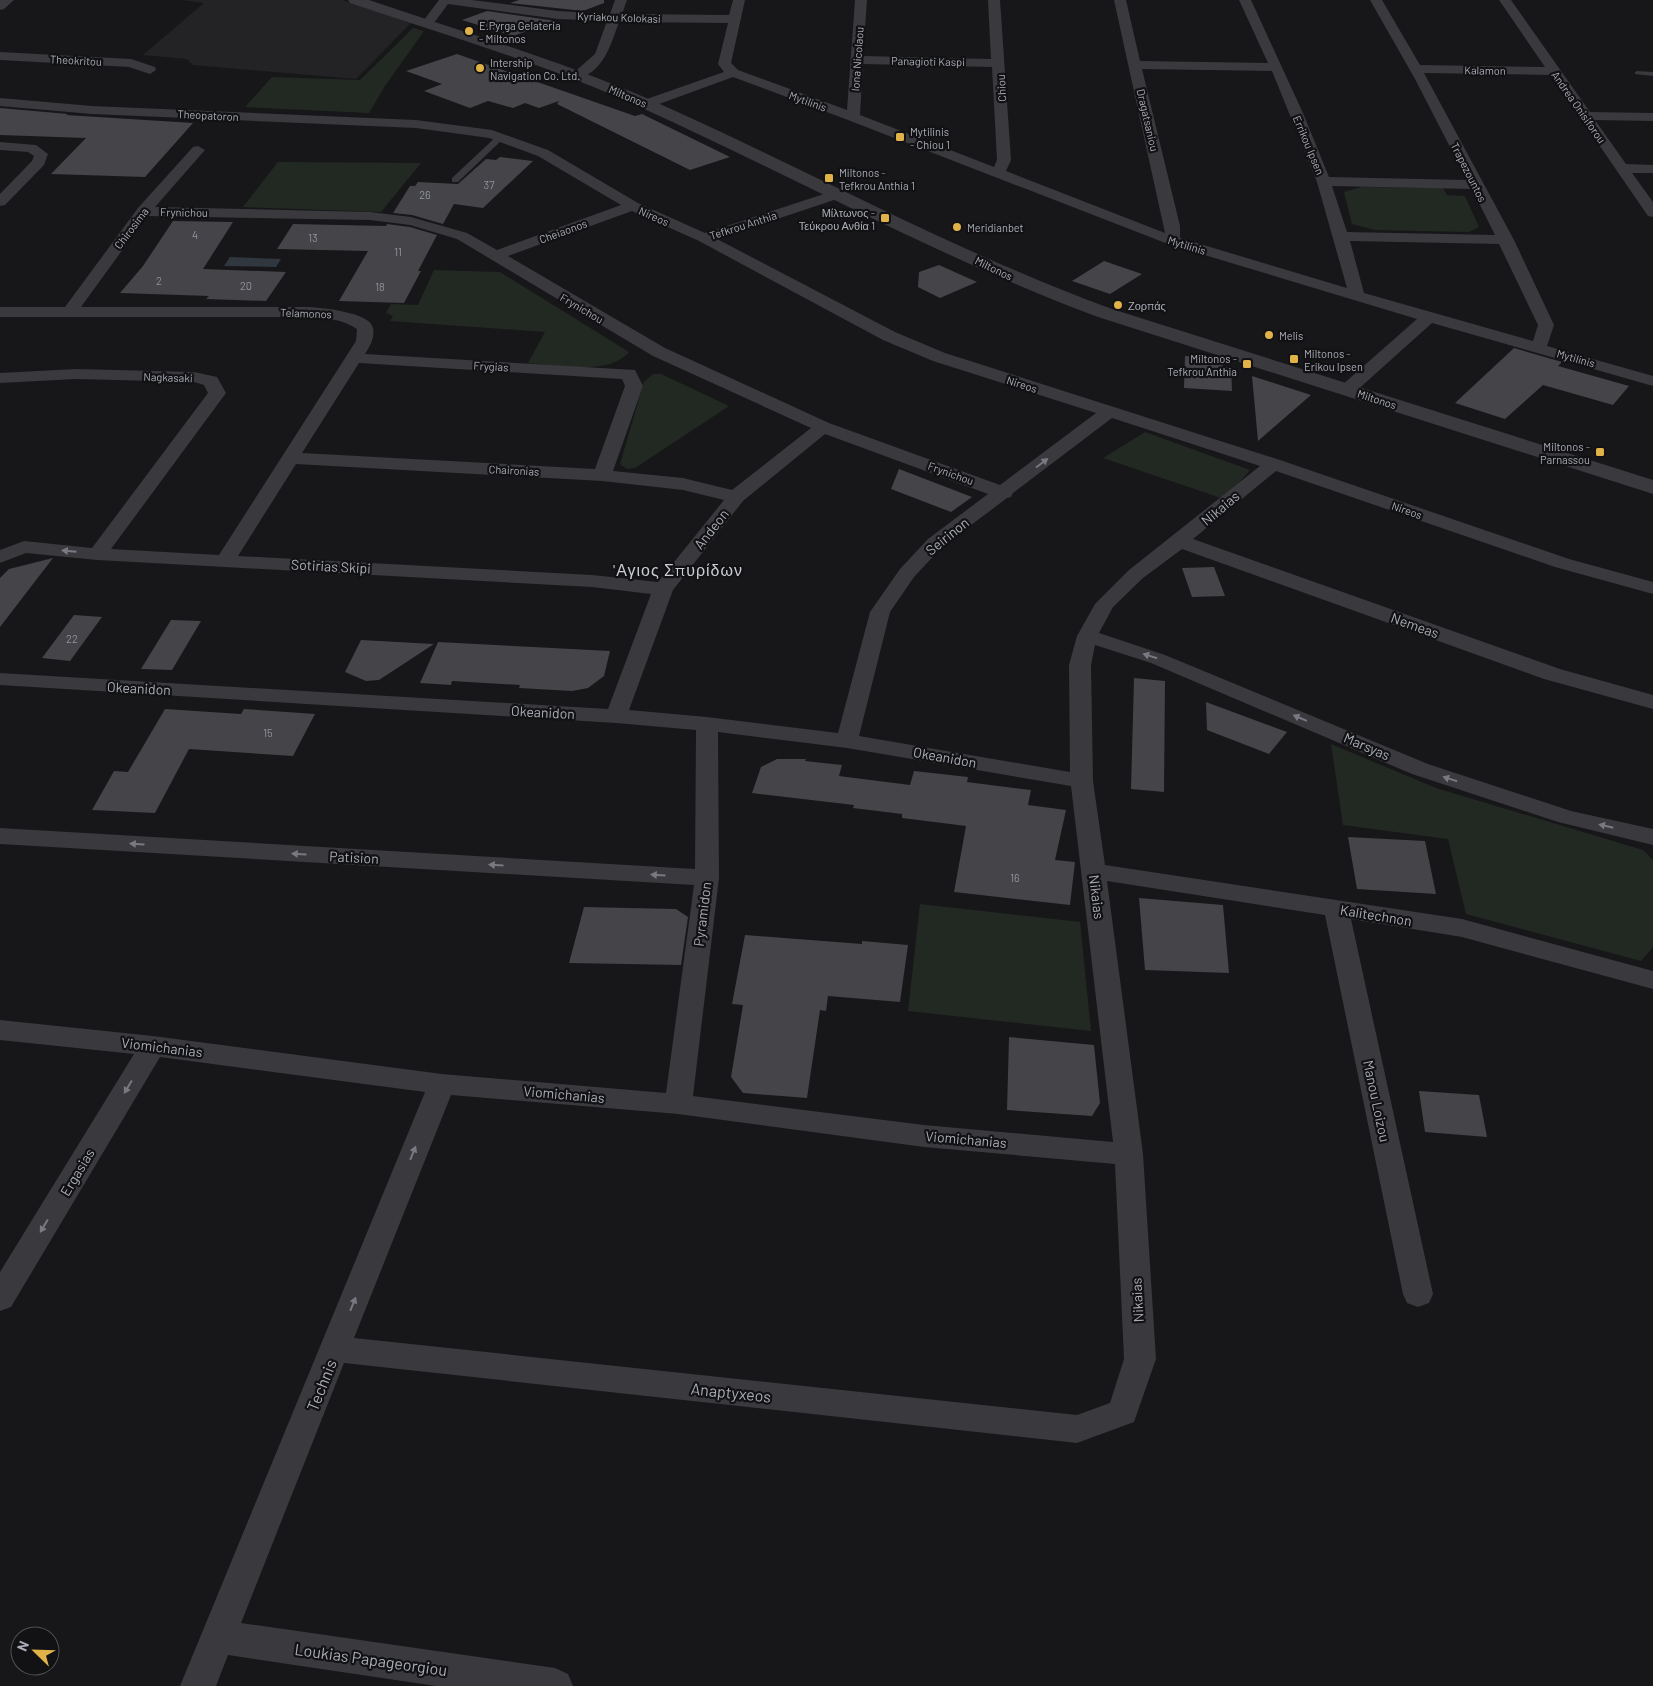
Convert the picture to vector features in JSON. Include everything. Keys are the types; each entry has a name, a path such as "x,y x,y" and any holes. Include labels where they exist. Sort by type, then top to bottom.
{"street":[{"path":"0,6 8,0"},
{"name":"Miltonos","path":"354,0 577,74 646,104 1035,287 1104,313 1653,487"},
{"path":"427,24 445,0"},
{"name":"Kyriakou Kolokasi","path":"445,0 558,14 614,18 734,19"},
{"path":"577,74 592,65 601,55 621,0"},
{"path":"646,104 733,73 724,64 739,0"},
{"name":"Iona Nicolaou","path":"853,118 861,0"},
{"name":"Chiou","path":"994,0 1004,160 997,174"},
{"name":"Dragatsaniou","path":"1120,0 1172,226 1173,241"},
{"name":"Errikou Ipsen","path":"1245,0 1276,67 1324,181 1342,236 1357,295"},
{"name":"Trapezountos","path":"1376,0 1416,69 1506,240 1546,325 1544,338 1538,347"},
{"name":"Andrea Onisiforou","path":"1505,0 1653,213"},
{"name":"Theokritou","path":"0,56 130,63 150,70"},
{"name":"Panagioti Kaspi","path":"857,60 999,62"},
{"path":"1135,65 1276,67"},
{"name":"Kalamon","path":"1416,69 1553,71"},
{"name":"Mytilinis","path":"733,73 1173,241 1428,318 1538,347 1653,381"},
{"name":"Theopatoron","path":"0,102 92,110 416,124"},
{"path":"1585,116 1653,117"},
{"name":"Nireos","path":"416,124 492,134 543,153 633,206 704,238 889,336 939,358 1273,464 1562,563 1653,588"},
{"path":"0,146 31,148 41,154 39,162 0,202"},
{"name":"Chirosima","path":"70,311 143,211 198,150"},
{"path":"1622,168 1653,169"},
{"path":"1324,181 1476,185"},
{"name":"Tefkrou Anthia","path":"704,238 838,194"},
{"name":"Cheiaonos","path":"494,256 633,206"},
{"name":"Frynichou","path":"143,211 310,213 370,216 411,221 462,236 659,352 823,427 1004,492"},
{"path":"1342,236 1506,240"},
{"name":"Telamonos","path":"0,312 333,314 355,319 366,328 364,341 354,358 225,560"},
{"path":"1348,389 1428,318"},
{"name":"Frygias","path":"354,358 629,374 634,386 602,475"},
{"name":"Nagkasaki","path":"0,378 76,374 194,377 211,381 217,393 97,554"},
{"name":"Seirinon","path":"848,741 880,612 906,573 934,543 1110,411"},
{"name":"Andeon","path":"616,716 663,589 736,497 823,427"},
{"name":"Chaironias","path":"290,458 602,475 683,484 736,497"},
{"name":"Nikaias","path":"1123,1412 1140,1359 1128,1154 1082,781 1080,665 1087,636 1105,604 1136,574 1273,464"},
{"name":"Nemeas","path":"1179,541 1552,674 1653,702"},
{"name":"Sotirias Skipi","path":"0,557 24,547 97,554 592,581 663,589"},
{"name":"Marsyas","path":"1087,636 1158,659 1420,769 1566,817 1653,837"},
{"name":"Okeanidon","path":"0,679 616,716 707,724 848,741 1082,781"},
{"name":"Pyramidon","path":"678,1104 707,878 707,724"},
{"name":"Patision","path":"0,836 707,878"},
{"name":"Kalitechnon","path":"1094,871 1462,928 1653,980"},
{"name":"Manou Loizou","path":"1336,909 1418,1294"},
{"name":"Viomichanias","path":"0,1030 153,1046 442,1084 678,1104 924,1136 1128,1154"},
{"name":"Ergasias","path":"0,1298 153,1046"},
{"name":"Technis","path":"198,1686 442,1084"},
{"name":"Anaptyxeos","path":"335,1349 1077,1430 1123,1412"},
{"name":"Loukias Papageorgiou","path":"218,1637 555,1686"}],"lane":[{"path":"1637,73 1653,74"},
{"path":"455,180 501,137"}],"shaded area":[{"path":"182,0 342,0 412,22 356,79 193,65 187,59 143,55 204,3"},
{"path":"413,28 424,31 385,86 369,113 245,107 272,77 360,80"},
{"path":"278,162 421,163 381,212 243,207"},
{"path":"1361,187 1443,188 1447,195 1465,196 1479,227 1469,232 1375,230 1352,224 1344,192"},
{"path":"230,257 281,259 276,267 224,266"},
{"path":"434,270 500,272 629,352 609,364 596,367 567,367 528,363 545,332 390,321 393,316 386,313 391,304 418,305"},
{"path":"653,374 661,374 729,406 635,468 627,469 620,464 644,382"},
{"path":"1145,432 1250,470 1224,499 1103,458"},
{"path":"1331,744 1436,788 1643,850 1653,860 1653,947 1641,961 1466,914 1448,839 1343,825"},
{"path":"920,904 1080,922 1091,1031 908,1011"}],"building":[{"path":"519,0 604,0 604,3 583,11 510,3"},
{"path":"487,11 556,21 513,36 462,20"},
{"path":"457,54 635,116 642,114 730,157 690,170 557,104 559,101 539,108 525,103 513,108 488,101 470,108 424,91 442,84 406,71"},
{"path":"0,108 68,114 66,115 193,123 145,177 51,174 86,138 0,135"},
{"path":"500,157 533,161 483,208 454,204 443,224 412,215 393,213 410,186 415,186 418,182 458,184 486,159 496,160"},
{"path":"173,221 233,222 203,269 286,272 266,301 206,299 209,296 120,293 143,266"},
{"path":"293,224 386,226 387,224 410,227 437,235 404,303 339,301 368,251 277,249"},
{"path":"1104,261 1142,274 1110,294 1072,281"},
{"path":"939,265 977,282 940,298 918,287 919,272"},
{"path":"1514,348 1562,362 1558,366 1629,386 1613,405 1543,385 1505,419 1455,403"},
{"path":"1185,356 1211,358 1211,362 1223,363 1223,367 1231,368 1232,391 1184,388"},
{"path":"1252,376 1311,395 1258,441"},
{"path":"899,469 972,497 951,512 891,489"},
{"path":"53,558 0,627 0,578 9,569"},
{"path":"1214,567 1225,596 1192,597 1182,568"},
{"path":"74,615 102,617 70,661 42,658"},
{"path":"171,620 201,621 172,670 141,669"},
{"path":"361,640 434,644 379,680 366,681 345,672"},
{"path":"438,642 610,651 604,676 588,688 572,691 519,688 520,685 452,681 451,685 420,683"},
{"path":"1134,678 1165,681 1164,792 1131,789"},
{"path":"1206,702 1287,732 1269,754 1207,730"},
{"path":"165,709 241,714 244,709 315,714 293,756 189,749 155,813 92,810 114,771 128,772"},
{"path":"777,759 806,759 805,761 842,765 839,776 910,785 914,771 968,777 967,782 1031,790 1028,805 1066,810 1055,860 1075,862 1070,905 954,892 966,826 902,818 902,814 853,808 854,805 752,793 761,767"},
{"path":"1348,837 1425,841 1436,894 1357,889"},
{"path":"1139,898 1223,905 1229,973 1145,970"},
{"path":"584,907 676,909 688,917 681,965 569,963"},
{"path":"745,935 862,944 862,941 908,945 900,1002 828,996 826,1011 820,1010 807,1098 743,1093 731,1077 743,1005 732,1004"},
{"path":"1009,1037 1094,1045 1100,1103 1092,1116 1007,1110"},
{"path":"1419,1091 1479,1095 1487,1137 1425,1132"}],"place":[{"name":"E.Pyrga Gelateria - Miltonos","path":"469,31"},
{"name":"Intership Navigation Co. Ltd.","path":"480,68"},
{"name":"Mytilinis - Chiou 1","path":"900,137"},
{"name":"Miltonos - Tefkrou Anthia 1","path":"829,178"},
{"name":"Μίλτωνος - Τεύκρου Ανθία 1","path":"885,218"},
{"name":"Meridianbet","path":"957,227"},
{"name":"Ζορπάς","path":"1118,305"},
{"name":"Melis","path":"1269,335"},
{"name":"Miltonos - Erikou Ipsen","path":"1294,359"},
{"name":"Miltonos - Tefkrou Anthia","path":"1247,364"},
{"name":"Miltonos - Parnassou","path":"1600,452"}],"district":[{"name":"'Αγιος Σπυρίδων","path":"678,569"}]}
